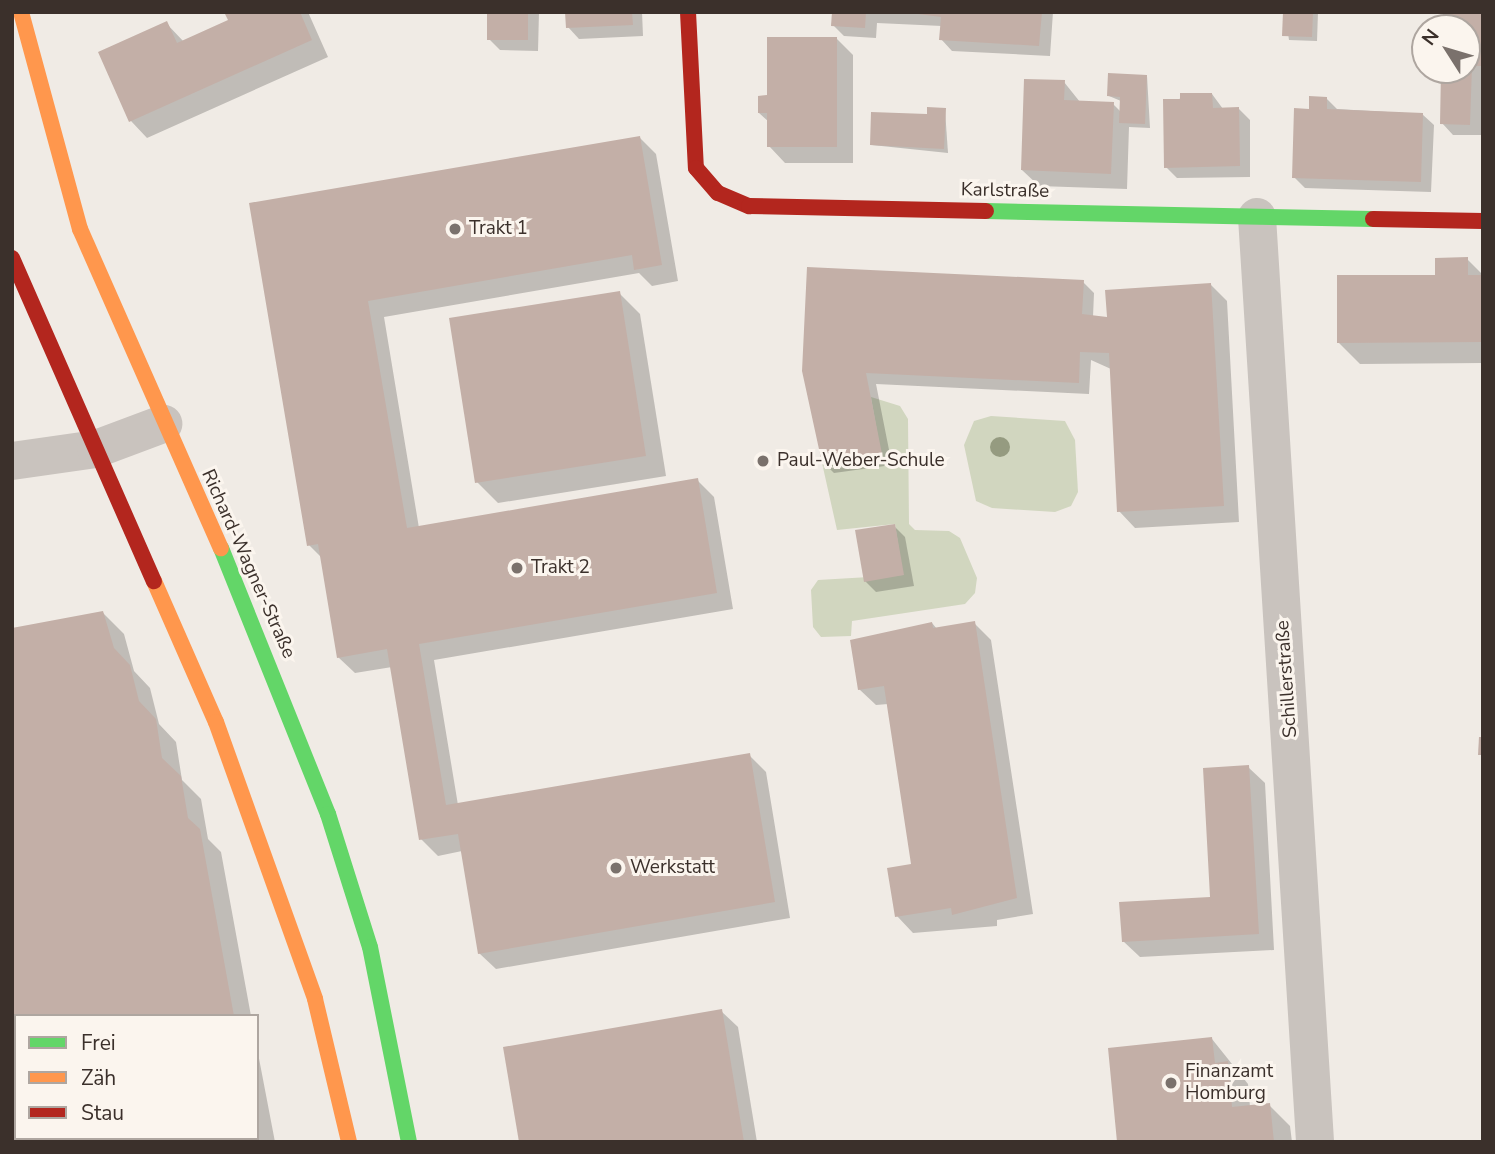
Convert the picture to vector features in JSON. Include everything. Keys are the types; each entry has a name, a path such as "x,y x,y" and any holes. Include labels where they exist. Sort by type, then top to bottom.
{"main road":[{"name":"Karlstraße","path":"688,12 696,168 718,193 749,206 1483,221"},
{"name":"Richard-Wagner-Straße","path":"25,15 80,229 163,424 250,613 328,814 370,947 409,1142"},
{"path":"12,258 216,722 263,847 315,999 349,1142"}],"street":[{"name":"Schillerstraße","path":"1256,217 1315,1142"},
{"path":"12,461 96,449 163,424"}],"green space":[{"path":"871,397 900,406 908,419 909,524 915,530 949,531 960,538 977,578 975,593 965,604 852,621 851,636 821,637 813,627 811,590 818,580 903,575 895,524 837,530 822,463 881,454"},
{"path":"991,416 1065,421 1075,440 1078,492 1071,506 1055,512 992,508 976,501 964,445 974,421"}],"building":[{"path":"224,12 300,12 312,40 129,122 98,52 167,21 177,43 228,20"},
{"path":"487,12 528,12 528,40 487,40"},
{"path":"565,12 632,12 633,25 566,28"},
{"path":"832,12 866,12 865,28 831,26"},
{"path":"903,12 1042,12 1039,46 939,40 941,17"},
{"path":"1283,12 1313,12 1312,37 1282,36"},
{"path":"1483,12 1483,66 1481,14 1443,14"},
{"path":"767,37 837,37 837,147 767,147 767,113 758,113 758,96 767,95"},
{"path":"1108,73 1147,75 1145,124 1119,123 1120,97 1107,96"},
{"path":"1024,79 1065,80 1064,100 1114,102 1111,174 1021,170"},
{"path":"1441,84 1471,84 1470,125 1440,124"},
{"path":"1180,93 1212,93 1213,108 1239,107 1240,166 1164,168 1163,99 1180,99"},
{"path":"1309,96 1327,97 1327,109 1423,113 1421,182 1292,178 1294,108 1309,109"},
{"path":"927,107 946,108 944,149 870,145 871,112 927,114"},
{"path":"640,136 662,265 634,270 632,255 368,301 407,528 698,478 717,593 419,644 446,805 750,753 775,902 478,954 458,834 419,840 387,649 337,658 318,544 307,546 249,203"},
{"path":"1468,257 1468,275 1483,275 1483,342 1337,343 1337,275 1435,275 1435,258"},
{"path":"807,267 1084,280 1082,314 1107,317 1105,290 1211,283 1224,506 1117,512 1109,353 1080,352 1079,383 866,373 882,454 822,463 802,371"},
{"path":"620,291 646,456 475,483 449,318"},
{"path":"895,524 904,575 864,582 855,530"},
{"path":"103,611 114,648 130,665 139,701 156,719 162,758 181,776 188,818 200,829 234,1014 14,1014 14,1140 258,1142 12,1142 12,628"},
{"path":"975,621 1017,898 952,915 951,908 895,917 887,868 911,864 884,686 858,690 850,640 932,622 933,628"},
{"path":"1479,737 1483,737 1483,755 1478,755"},
{"path":"1249,765 1259,934 1122,942 1119,902 1210,897 1203,768"},
{"path":"722,1009 744,1142 519,1142 503,1047"},
{"name":"Finanzamt Homburg","path":"1212,1037 1215,1063 1228,1061 1232,1107 1270,1103 1274,1142 1117,1142 1108,1048"}],"traffic: fast":[{"path":"986,211 1373,219"},
{"path":"221,548 328,814 370,947 409,1142"}],"traffic: slow":[{"path":"21,12 80,229 221,548"},
{"path":"154,581 216,722 315,999 349,1142"}],"traffic: jam":[{"path":"688,12 696,168 718,193 749,206 986,211"},
{"path":"1373,219 1483,221"},
{"path":"12,258 154,581"}],"place":[{"name":"Trakt 1","path":"455,229"},
{"name":"Paul-Weber-Schule","path":"763,461"},
{"name":"Trakt 2","path":"517,568"},
{"name":"Werkstatt","path":"616,868"},
{"name":"Finanzamt Homburg","path":"1171,1083"}]}
